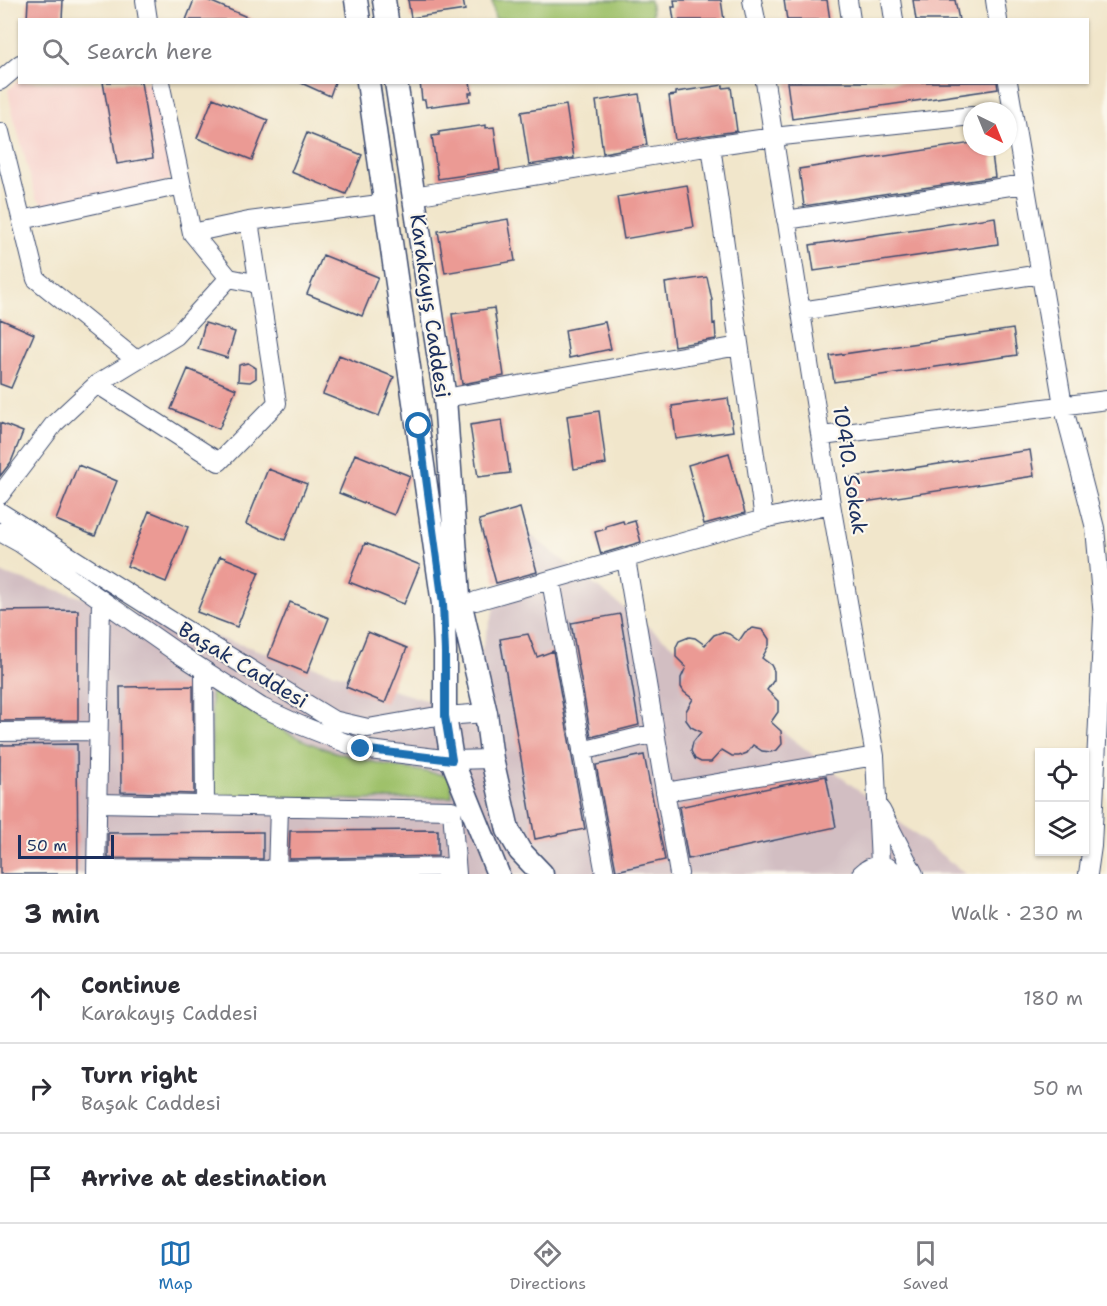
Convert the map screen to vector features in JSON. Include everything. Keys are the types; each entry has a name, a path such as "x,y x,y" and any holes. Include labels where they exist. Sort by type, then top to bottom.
{"main road":[{"path":"356,0 359,18"},
{"path":"384,0 387,18"},
{"name":"Karakayış Caddesi","path":"368,84 443,604 445,716 452,760 498,874"},
{"name":"Karakayış Caddesi","path":"396,84 445,398 459,597 486,713 492,759 508,830 520,851 542,874"}],"street":[{"path":"145,0 148,18"},
{"path":"753,0 756,18"},
{"path":"848,0 850,18"},
{"path":"891,0 894,18"},
{"path":"995,0 998,18"},
{"path":"0,81 18,66"},
{"path":"160,84 192,233 229,278 259,284"},
{"name":"10410. Sokak","path":"765,84 831,504 875,756 879,806 893,871"},
{"path":"1008,84 1009,102"},
{"path":"414,196 773,137 963,117"},
{"path":"0,132 36,279 136,360"},
{"path":"711,146 764,519"},
{"path":"1017,146 1063,405 1095,528 1103,618 1101,791 1099,848 1088,874"},
{"path":"786,220 1025,184"},
{"path":"22,220 182,185"},
{"path":"192,233 249,221 387,203"},
{"path":"97,384 219,462 277,403 249,221"},
{"path":"801,311 1040,274"},
{"path":"0,495 54,424 97,384 176,336 229,278"},
{"path":"445,398 739,346"},
{"path":"822,436 1107,400"},
{"path":"476,601 764,519 831,504"},
{"name":"Başak Caddesi","path":"0,512 333,720 368,728 445,716 486,713"},
{"name":"Başak Caddesi","path":"0,532 21,543 101,600 261,707 300,725 361,749 452,760 492,759"},
{"path":"626,559 679,874"},
{"path":"551,581 605,874"},
{"path":"97,803 452,810 457,871 96,871 97,803 99,731 101,600"},
{"path":"204,670 205,805"},
{"path":"0,732 99,731"},
{"path":"582,751 655,733"},
{"path":"665,792 875,756"},
{"path":"879,806 914,874"},
{"path":"277,872 279,807"},
{"path":"861,874 873,866 893,871"}],"shaded area":[{"path":"18,81 18,84 157,84 171,172 169,181 49,209 36,198 8,90"},
{"path":"519,526 966,874 0,874 0,573 463,711"}],"green space":[{"path":"492,0 650,0 653,18 495,18"},
{"path":"211,686 278,728 306,742 368,761 451,776 452,797 359,800 212,795"}],"building":[{"path":"28,0 63,0 62,18 27,18"},
{"path":"194,0 207,0 249,18 187,18"},
{"path":"408,0 463,0 465,10 411,18"},
{"path":"674,0 721,0 724,18 674,18 672,7 675,7"},
{"path":"784,0 827,0 830,18 787,18"},
{"path":"913,0 955,0 959,18 916,18"},
{"path":"103,84 141,84 153,158 117,164"},
{"path":"303,84 334,84 330,96"},
{"path":"420,84 470,84 472,93 469,93 470,101 426,107 425,100 422,100"},
{"path":"787,84 997,84 998,89 792,119"},
{"path":"723,85 723,88 731,87 737,131 675,140 669,96 676,95 676,92"},
{"path":"639,94 647,145 603,153 596,101"},
{"path":"213,98 268,120 252,160 197,138"},
{"path":"566,105 574,158 529,165 521,112"},
{"path":"486,125 486,128 494,127 500,170 438,179 432,136 439,135 439,132"},
{"path":"307,133 362,155 346,194 291,172"},
{"path":"963,144 963,156 992,156 995,177 804,206 799,169"},
{"path":"687,185 694,227 624,239 617,197"},
{"path":"995,217 998,244 814,271 810,245"},
{"path":"508,219 515,261 445,273 438,231"},
{"path":"323,255 378,277 362,316 307,294"},
{"path":"707,277 716,339 674,346 665,283"},
{"path":"494,308 504,376 462,384 452,314"},
{"path":"0,319 34,334 11,388 0,384"},
{"path":"605,322 611,349 569,358 565,330"},
{"path":"205,323 235,332 227,358 198,349"},
{"path":"1013,329 1017,355 834,382 830,356"},
{"path":"339,355 394,377 379,416 323,394"},
{"path":"248,363 256,368 256,378 250,382 238,381 239,365"},
{"path":"188,369 236,389 219,429 171,409"},
{"path":"728,398 733,431 676,439 672,406"},
{"path":"599,411 606,464 574,469 567,416"},
{"path":"502,420 510,473 478,477 470,425"},
{"path":"0,423 23,432 11,462 0,476"},
{"path":"1030,450 1034,476 852,504 848,478"},
{"path":"729,453 745,513 704,524 688,465"},
{"path":"355,454 410,476 394,515 339,493"},
{"path":"78,465 117,481 95,536 56,520"},
{"path":"268,469 307,484 285,540 246,524"},
{"path":"520,508 537,572 496,583 479,520"},
{"path":"149,511 188,527 166,582 127,566"},
{"path":"623,521 624,524 635,521 641,542 601,554 595,532"},
{"path":"365,543 420,565 404,604 349,582"},
{"path":"220,556 259,572 237,627 197,612"},
{"path":"290,602 329,618 307,673 268,657"},
{"path":"78,610 78,720 0,721 0,611"},
{"path":"620,614 639,725 591,737 571,623"},
{"path":"753,628 763,630 769,639 769,645 762,658 771,665 774,671 774,680 767,690 778,701 778,712 771,722 781,731 782,744 777,750 771,752 762,751 753,745 747,753 739,756 732,756 722,750 711,762 701,762 695,759 691,751 693,742 701,732 691,727 686,720 686,711 693,699 681,687 681,678 686,667 676,657 676,647 679,641 689,637 705,645 714,635 722,632 739,641 745,632"},
{"path":"368,632 407,648 385,703 346,687"},
{"path":"528,634 537,657 553,651 585,829 535,839 500,639"},
{"path":"193,686 194,794 121,792 120,687"},
{"path":"77,744 78,874 0,874 0,745"},
{"path":"644,755 665,860 616,871 596,765"},
{"path":"826,776 836,827 688,859 679,807"},
{"path":"438,830 438,856 289,859 290,831"},
{"path":"263,832 263,859 108,858 108,833"}],"route":[{"path":"361,749 452,760 445,716 443,604 419,426"}]}
